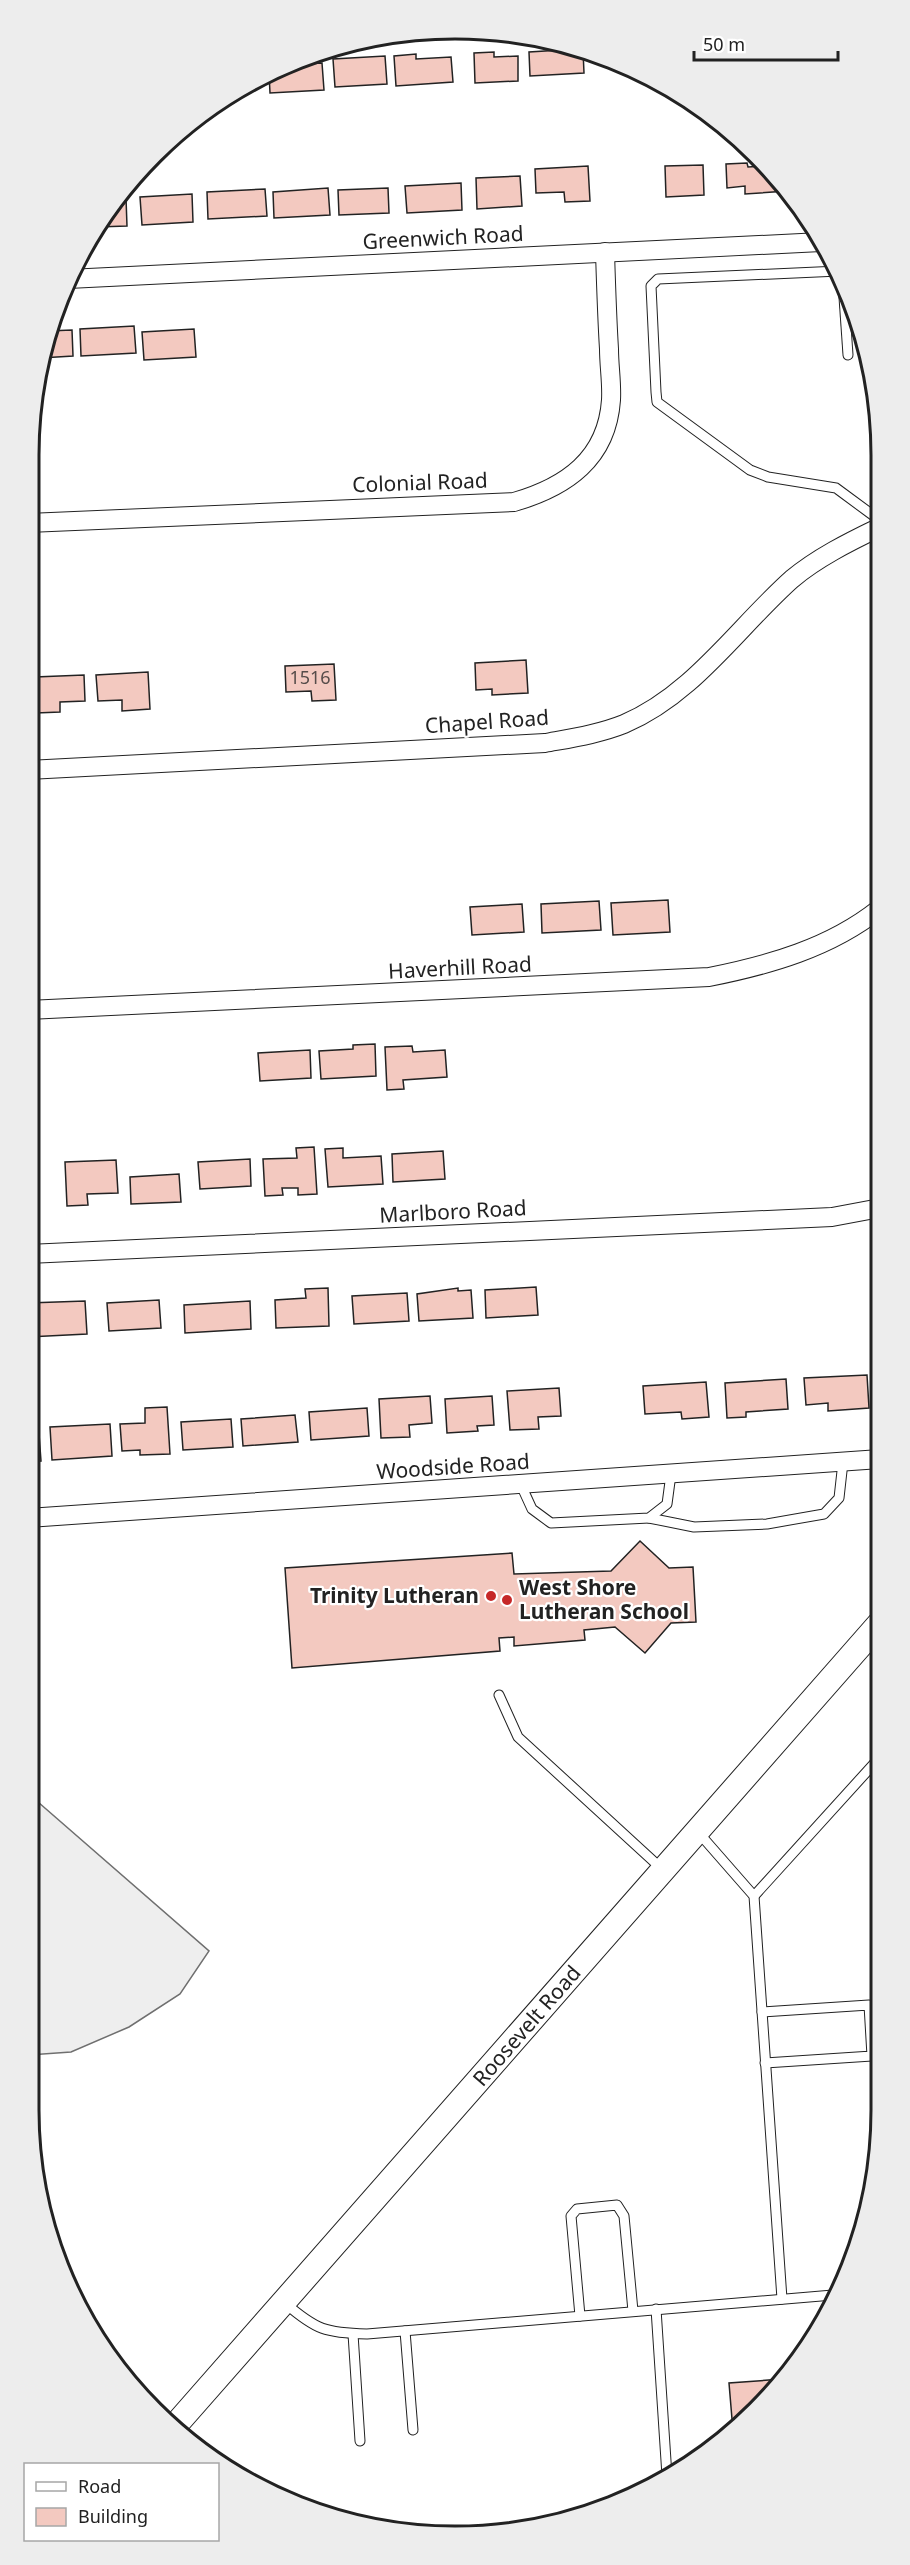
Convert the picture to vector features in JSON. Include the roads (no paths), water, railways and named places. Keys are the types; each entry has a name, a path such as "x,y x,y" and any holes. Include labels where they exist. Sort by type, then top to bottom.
{"street":[{"name":"Greenwich Road","path":"79,278 812,242"},
{"name":"Colonial Road","path":"39,523 514,502 540,494 564,482 585,464 598,446 605,425 611,401 604,252"},
{"name":"Chapel Road","path":"39,769 526,744 589,736 626,723 666,700 689,683 794,577 847,543 871,531"},
{"name":"Haverhill Road","path":"39,1009 709,977 752,969 811,949 871,914"},
{"name":"Marlboro Road","path":"39,1253 832,1217 871,1210"},
{"name":"Woodside Road","path":"39,1517 871,1460"},
{"name":"Roosevelt Road","path":"179,2421 871,1633"}],"lane":[{"path":"828,271 657,279 651,286 657,402 750,470 768,477 836,488 871,514"},
{"path":"845,311 848,355"},
{"path":"521,1485 532,1509 551,1522 649,1518 694,1527 767,1524 824,1514 839,1498 843,1462"},
{"path":"649,1518 667,1504 671,1474"},
{"path":"499,1695 518,1737 663,1870"},
{"path":"754,1896 871,1767"},
{"path":"697,1831 754,1896 782,2299"},
{"path":"762,2012 869,2005 871,2039"},
{"path":"765,2063 871,2056"},
{"path":"580,2316 571,2216 577,2209 617,2205 624,2216 633,2311"},
{"path":"285,2303 310,2324 334,2333 353,2334 827,2295"},
{"path":"657,2309 667,2468"},
{"path":"405,2331 413,2430"},
{"path":"353,2334 360,2441"}],"place":[{"name":"Trinity Lutheran","path":"491,1596"},
{"name":"West Shore Lutheran School","path":"507,1600"}]}
